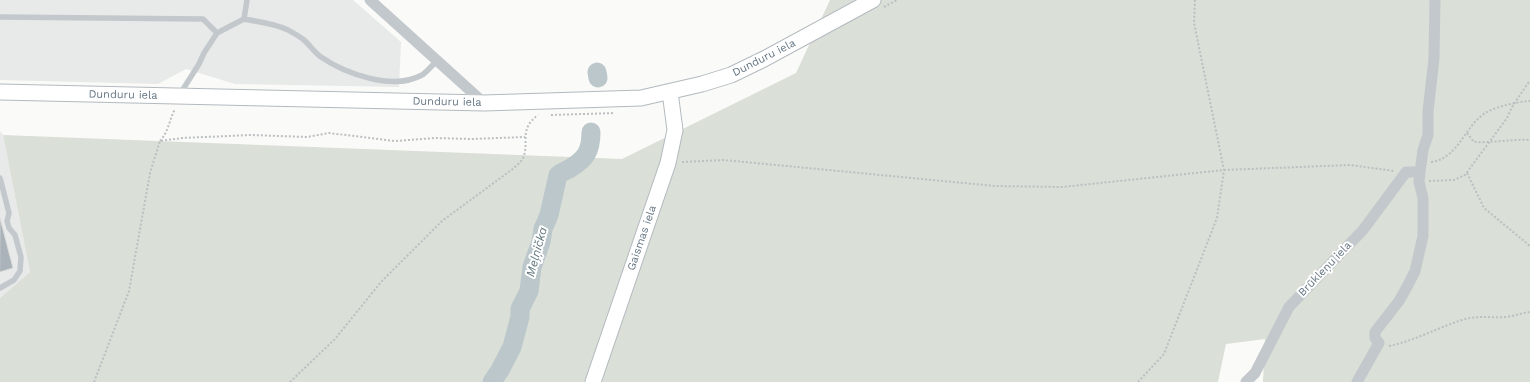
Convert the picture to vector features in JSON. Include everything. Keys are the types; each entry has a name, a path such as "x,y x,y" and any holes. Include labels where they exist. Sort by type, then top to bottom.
{"street":[{"path":"370,0 484,103"},
{"name":"Dunduru iela","path":"0,92 177,102 484,103 641,98 702,84 731,75 764,59 873,0"},
{"path":"1357,382 1379,343 1375,338 1375,332 1399,301 1415,271 1423,236 1423,198 1420,172 1428,135 1428,111 1434,59 1435,0"},
{"name":"Gaismas iela","path":"593,382 668,163 675,130 670,92"},
{"path":"1406,172 1420,172"},
{"name":"Brūkleņu iela","path":"1246,382 1254,373 1289,307 1363,230 1406,172"}],"lane":[{"path":"244,19 247,0"},
{"path":"0,17 203,20 217,33"},
{"path":"177,102 204,53 217,33 244,19 277,25 289,30 303,39 319,56 337,67 356,75 405,82 423,75 437,61"},
{"path":"0,178 9,213 7,221 9,228 15,235 21,257 20,271 14,280 0,288"}],"path":[{"path":"1138,382 1164,354 1217,218 1224,170 1194,23 1195,0"},
{"path":"1530,82 1515,102 1507,118 1466,173 1460,178 1454,180 1420,172 1429,162 1439,161 1451,153 1486,113 1515,102 1530,101"},
{"path":"94,382 129,291 150,173 160,141 166,135 171,116 177,102"},
{"path":"290,382 335,339 381,282 442,221 514,168 522,159 525,151 525,137 530,120 538,115"},
{"path":"160,141 182,138 251,135 307,137 329,133 395,141 435,138 471,139 525,137"},
{"path":"1467,133 1474,142 1488,143 1503,140 1530,140"},
{"path":"668,163 724,160 995,186 1062,187 1224,170 1350,165 1406,172"},
{"path":"1466,173 1484,208 1530,246"},
{"path":"1379,343 1389,346 1404,342 1468,319 1486,316 1506,317 1518,313 1530,312"}],"shaded area":[{"path":"0,0 353,0 401,42 399,87 235,84 186,69 158,84 0,80"},
{"path":"830,0 1530,0 1530,382 1263,382 1265,339 1226,344 1218,382 0,382 0,298 30,272 3,135 622,159 796,73"},
{"path":"0,131 3,135 30,272 0,298"}],"building":[{"path":"0,218 13,268 0,272"}],"waterway":[{"name":"Meļņička","path":"597,72 598,78"},
{"name":"Meļņička","path":"492,382 512,347 520,317 520,309 529,291 532,267 541,242 543,229 549,215 558,175 580,162 589,149 591,132"}]}
